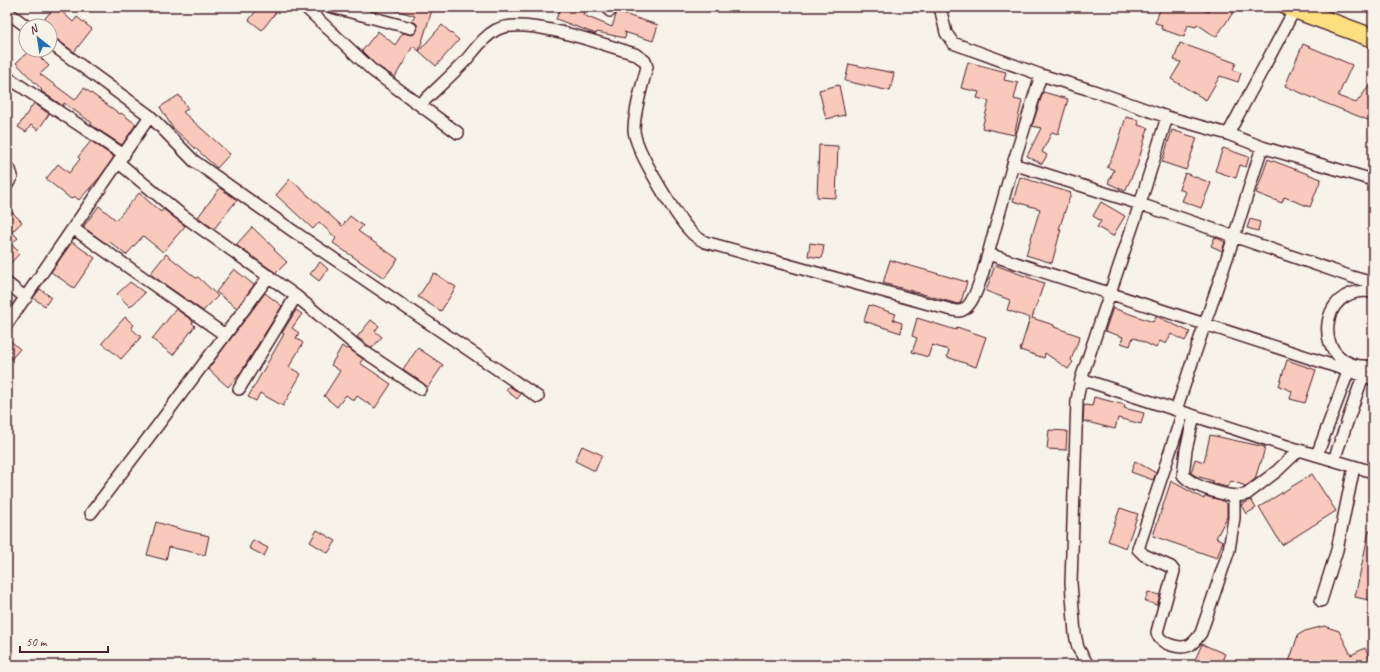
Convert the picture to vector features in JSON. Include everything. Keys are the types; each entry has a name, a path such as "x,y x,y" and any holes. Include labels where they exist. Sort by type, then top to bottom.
{"main road":[{"path":"1322,7 1373,26"},
{"path":"1293,8 1373,38"}],"street":[{"path":"305,7 372,70 458,133"},
{"path":"332,7 411,28"},
{"path":"940,7 946,33 953,43 1041,75 1167,117 1228,134 1262,147 1373,180"},
{"path":"1228,134 1293,8"},
{"path":"7,12 18,20"},
{"path":"420,105 466,61 484,40 498,29 513,26 526,26 566,34 636,54 645,61 647,67 636,113 634,130 636,140 640,151 676,213 697,238 705,242 773,262 959,311 968,307 973,299 988,254 1013,164 1041,75"},
{"path":"58,49 150,116 194,161 293,231 538,397"},
{"path":"7,77 122,159 178,212 296,296 359,348 420,389"},
{"path":"7,324 74,229 150,116"},
{"path":"1088,665 1078,648 1075,634 1072,583 1076,407 1081,379 1140,204 1167,117"},
{"path":"1234,496 1234,518 1229,550 1201,633 1194,642 1186,646 1179,646 1164,642 1158,637 1157,632 1174,571 1171,567 1144,555 1138,549 1184,413 1204,324 1234,237 1262,147"},
{"path":"1013,164 1140,204 1352,277 1373,288"},
{"path":"7,168 10,170 12,176 7,185"},
{"path":"74,229 224,335"},
{"path":"988,254 1319,361 1368,372 1334,460"},
{"path":"91,513 269,276"},
{"path":"7,283 26,298"},
{"path":"1349,368 1333,350 1328,340 1328,318 1333,308 1340,300 1350,294 1373,288"},
{"path":"239,389 296,296"},
{"path":"1317,455 1349,368"},
{"path":"1081,379 1298,450 1373,472"},
{"path":"1184,413 1186,450 1183,475 1201,487 1234,496 1247,494 1277,471 1298,450"},
{"path":"1321,601 1337,550 1354,466"}],"building":[{"path":"55,7 57,7 73,22 77,17 92,29 74,52 58,40 58,18 45,18"},
{"path":"259,7 280,7 262,30 249,20"},
{"path":"392,7 433,7 419,51 413,46 395,77 376,65 362,51 378,31 395,45 403,33 412,35 416,33 418,26 412,21 415,16 392,9"},
{"path":"561,7 586,7 583,15 612,27 617,12 658,25 653,41 624,32 626,33 625,38 597,32 596,34 556,19"},
{"path":"1161,7 1194,7 1209,12 1212,7 1237,7 1216,37 1197,24 1196,27 1188,25 1184,37 1161,29 1162,25 1155,23"},
{"path":"442,25 459,40 436,66 419,51"},
{"path":"1180,43 1236,63 1233,70 1241,73 1238,82 1220,76 1206,100 1171,79 1181,62 1174,60"},
{"path":"1303,44 1352,65 1338,96 1356,103 1373,81 1373,122 1285,86"},
{"path":"21,58 41,58 49,66 40,74 75,100 84,88 136,124 122,145 91,125 92,123 64,103 63,106 41,91 42,90 16,63"},
{"path":"968,62 1006,72 1004,80 1018,83 1014,99 1022,101 1014,135 982,128 989,101 977,98 979,92 961,88"},
{"path":"849,64 894,73 890,91 845,81"},
{"path":"839,85 845,115 826,119 819,90"},
{"path":"1043,92 1068,99 1058,134 1052,132 1042,152 1047,155 1042,164 1027,156 1041,128 1032,126"},
{"path":"179,95 188,109 183,112 230,154 217,168 172,127 160,107"},
{"path":"34,103 49,114 38,130 31,125 26,132 18,127"},
{"path":"1126,117 1139,120 1138,125 1148,128 1137,166 1125,191 1108,183 1114,170 1107,167 1116,149"},
{"path":"1172,130 1197,138 1186,170 1162,162"},
{"path":"91,141 114,157 100,177 79,200 74,196 71,199 46,179 58,164 69,173 80,159 78,157"},
{"path":"819,145 838,146 836,198 817,197"},
{"path":"1223,148 1249,157 1246,167 1240,165 1236,178 1215,171"},
{"path":"1268,159 1321,179 1310,207 1284,197 1282,203 1256,193"},
{"path":"1185,173 1211,183 1201,208 1182,201 1186,192 1179,189"},
{"path":"1020,177 1071,193 1059,229 1061,229 1052,263 1026,255 1040,209 1013,201"},
{"path":"290,179 342,226 350,216 363,226 358,231 398,259 384,278 333,243 336,238 319,222 313,229 276,195"},
{"path":"220,188 237,200 214,229 198,217"},
{"path":"139,193 161,212 163,209 185,226 163,252 143,236 126,255 110,242 108,244 104,242 83,227 99,206 116,220"},
{"path":"1101,202 1125,216 1113,236 1097,227 1101,221 1093,216"},
{"path":"7,207 22,222 12,232 18,238 11,244 20,253 7,267"},
{"path":"1250,219 1260,222 1258,231 1247,228"},
{"path":"252,227 287,262 276,273 236,245"},
{"path":"1215,237 1225,242 1222,251 1211,246"},
{"path":"72,242 95,258 74,288 51,272"},
{"path":"810,243 824,245 822,258 808,256"},
{"path":"166,254 196,278 198,277 218,296 203,311 150,274"},
{"path":"890,260 967,282 961,302 958,304 883,283"},
{"path":"320,262 328,269 319,281 310,274"},
{"path":"995,265 1044,283 1032,318 1080,336 1071,360 1073,362 1068,369 1045,353 1044,358 1020,350 1030,318 1007,310 1010,300 986,291"},
{"path":"234,269 254,285 237,308 216,292"},
{"path":"434,273 456,287 441,311 418,297"},
{"path":"130,282 145,293 130,307 117,294"},
{"path":"40,289 51,297 45,306 33,298"},
{"path":"265,293 282,306 239,375 228,387 208,369"},
{"path":"869,305 896,314 893,320 902,323 901,333 864,321"},
{"path":"1113,308 1153,322 1156,316 1190,332 1185,341 1171,334 1166,344 1160,341 1156,348 1133,337 1130,346 1121,343 1123,337 1105,331"},
{"path":"176,309 193,321 192,323 195,326 173,355 152,339"},
{"path":"296,310 302,314 292,328 299,333 296,338 303,343 289,367 301,374 283,406 260,393 256,401 248,397"},
{"path":"125,317 134,325 131,328 141,337 121,359 102,343"},
{"path":"917,318 956,330 957,327 986,337 976,367 947,357 949,350 932,345 928,357 912,352 917,338 912,336"},
{"path":"371,320 379,326 375,331 382,337 372,348 357,337"},
{"path":"7,338 20,349 7,364"},
{"path":"342,346 346,349 348,348 363,359 360,363 391,384 375,408 357,396 354,401 346,395 337,407 324,396 340,371 331,365"},
{"path":"418,348 443,365 428,387 403,369"},
{"path":"1287,360 1316,370 1305,403 1290,399 1292,391 1279,386"},
{"path":"509,386 521,394 517,399 506,390"},
{"path":"1094,397 1125,405 1124,408 1144,413 1141,424 1118,418 1115,429 1083,421 1084,405 1092,406"},
{"path":"1049,430 1067,431 1066,450 1047,449"},
{"path":"1210,435 1265,447 1255,479 1246,486 1231,481 1227,487 1212,483 1213,481 1191,473 1195,459 1204,462"},
{"path":"582,446 602,455 595,471 575,461"},
{"path":"1135,461 1156,473 1153,480 1131,472"},
{"path":"1312,474 1336,511 1282,545 1259,507"},
{"path":"1171,481 1204,499 1205,496 1221,500 1227,504 1227,517 1216,538 1223,541 1217,558 1153,536"},
{"path":"1251,500 1256,508 1246,514 1241,505"},
{"path":"1120,508 1138,514 1126,548 1108,541"},
{"path":"156,522 209,536 205,555 169,547 166,560 147,555"},
{"path":"317,530 336,541 328,553 310,542"},
{"path":"1369,531 1373,532 1373,601 1355,597"},
{"path":"253,540 268,548 264,556 249,548"},
{"path":"1148,592 1160,595 1157,605 1145,601"},
{"path":"1324,626 1339,631 1351,655 1365,648 1370,658 1358,665 1288,665 1298,635 1305,631"},
{"path":"1202,644 1225,654 1220,665 1207,665 1195,660"}]}
